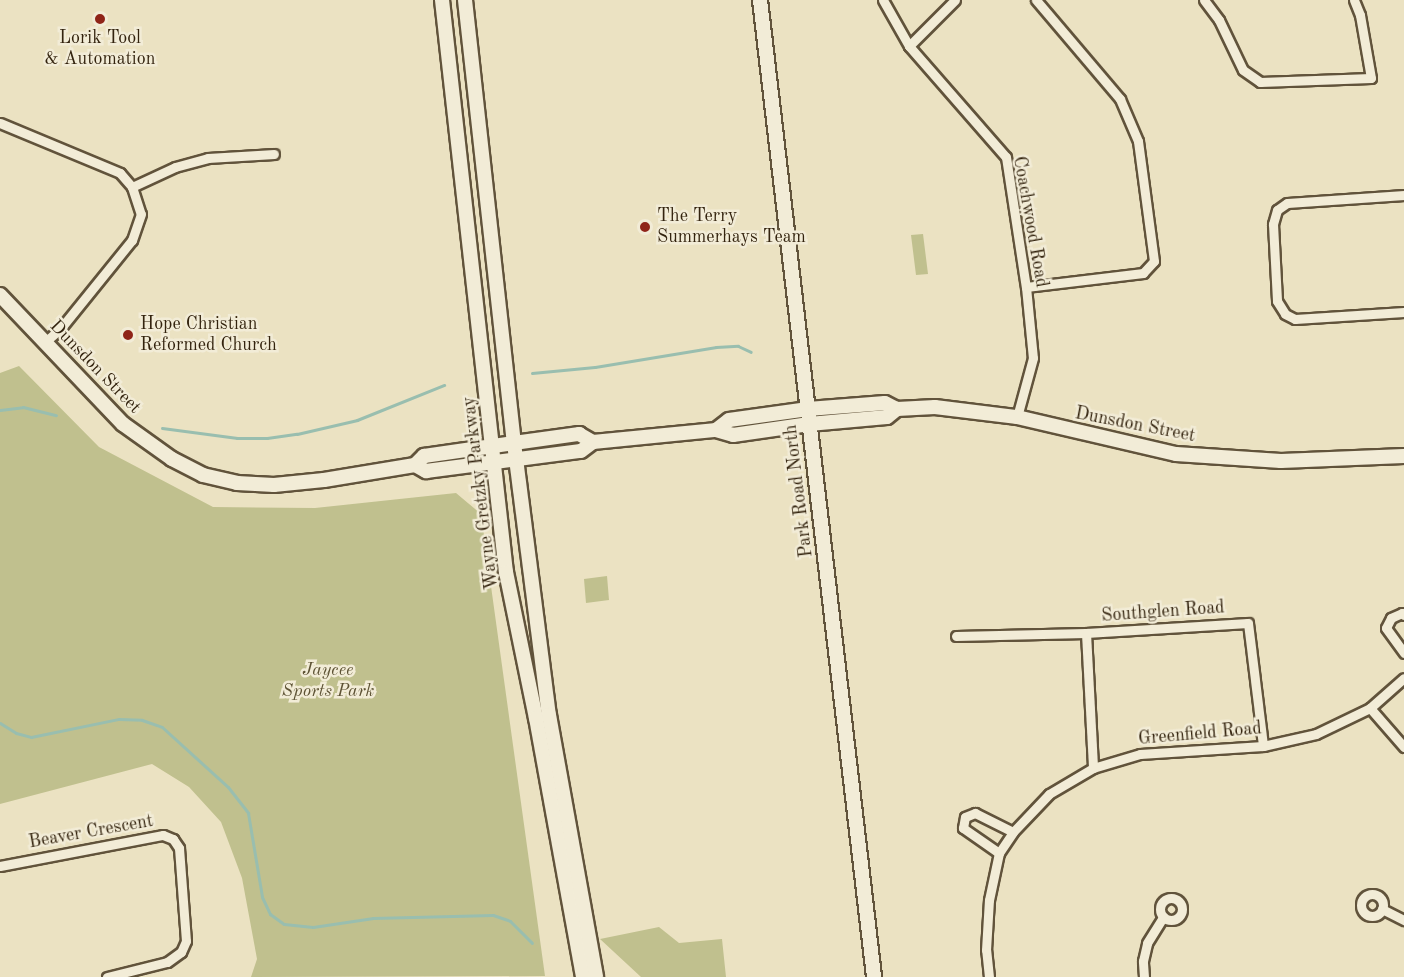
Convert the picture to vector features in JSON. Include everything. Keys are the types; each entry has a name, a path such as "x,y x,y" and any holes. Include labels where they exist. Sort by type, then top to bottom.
{"main road":[{"name":"Wayne Gretzky Parkway","path":"442,0 506,572 536,718 583,977"},
{"path":"465,0 514,442 549,715 596,977"},
{"name":"Park Road North","path":"760,0 874,977"},
{"name":"Dunsdon Street","path":"0,295 123,424 172,459 203,475 237,483 274,485 324,480 415,465 424,456 514,442 579,434 593,442"},
{"name":"Dunsdon Street","path":"716,430 729,420 808,409 885,403 897,409 935,407 1017,417 1176,454 1281,461 1404,456"},
{"name":"Dunsdon Street","path":"415,465 426,471 495,463 581,451 593,442 716,430 733,435 809,424 886,417 897,409"}],"street":[{"name":"Coachwood Road","path":"883,0 909,46 1006,157 1026,288 1033,358 1017,417"},
{"path":"909,46 955,0"},
{"path":"1026,288 1143,273 1154,261 1138,141 1120,99 1036,0"},
{"path":"1204,0 1219,20 1243,70 1260,82 1371,78 1360,15 1354,0"},
{"path":"0,123 120,173 132,187 141,214 132,240 61,328 45,342"},
{"path":"132,187 175,167 208,158 274,154"},
{"path":"1404,195 1287,203 1277,210 1273,224 1277,301 1285,314 1295,319 1404,312"},
{"path":"1404,615 1402,613 1390,618 1386,628 1404,653"},
{"name":"Southglen Road","path":"956,636 1086,633 1248,623 1263,746"},
{"path":"1086,633 1093,768"},
{"name":"Greenfield Road","path":"989,977 986,950 989,900 999,853 1013,832 1048,794 1093,768 1140,754 1263,746 1316,734 1370,708 1404,678"},
{"path":"1370,708 1404,747"},
{"path":"999,853 963,828 965,818 975,813 1013,832"},
{"name":"Beaver Crescent","path":"0,866 163,835 173,839 179,848 186,941 181,952 168,962 107,977"},
{"path":"1382,909 1404,920"},
{"path":"1144,977 1143,961 1147,943 1163,917"}],"green space":[{"path":"923,234 928,274 916,275 911,235"},
{"name":"Jaycee Sports Park","path":"19,366 99,447 213,507 315,508 456,493 481,514 545,976 251,977 257,959 242,878 221,822 189,787 152,764 0,804 0,373"},
{"path":"607,576 609,600 586,603 584,579"},
{"path":"659,927 679,943 722,939 726,977 641,977 600,939"}],"waterway":[{"path":"532,373 595,367 716,347 738,346 751,352"},
{"path":"162,428 237,438 267,438 297,434 357,420 444,385"},
{"path":"0,410 23,407 56,415"},
{"path":"0,723 16,733 31,737 119,719 142,720 162,727 228,787 248,813 262,897 270,914 284,924 313,927 373,918 493,915 510,921 532,943"}],"place":[{"name":"Lorik Tool & Automation","path":"100,19"},
{"name":"The Terry Summerhays Team","path":"645,227"},
{"name":"Hope Christian Reformed Church","path":"128,335"}]}
